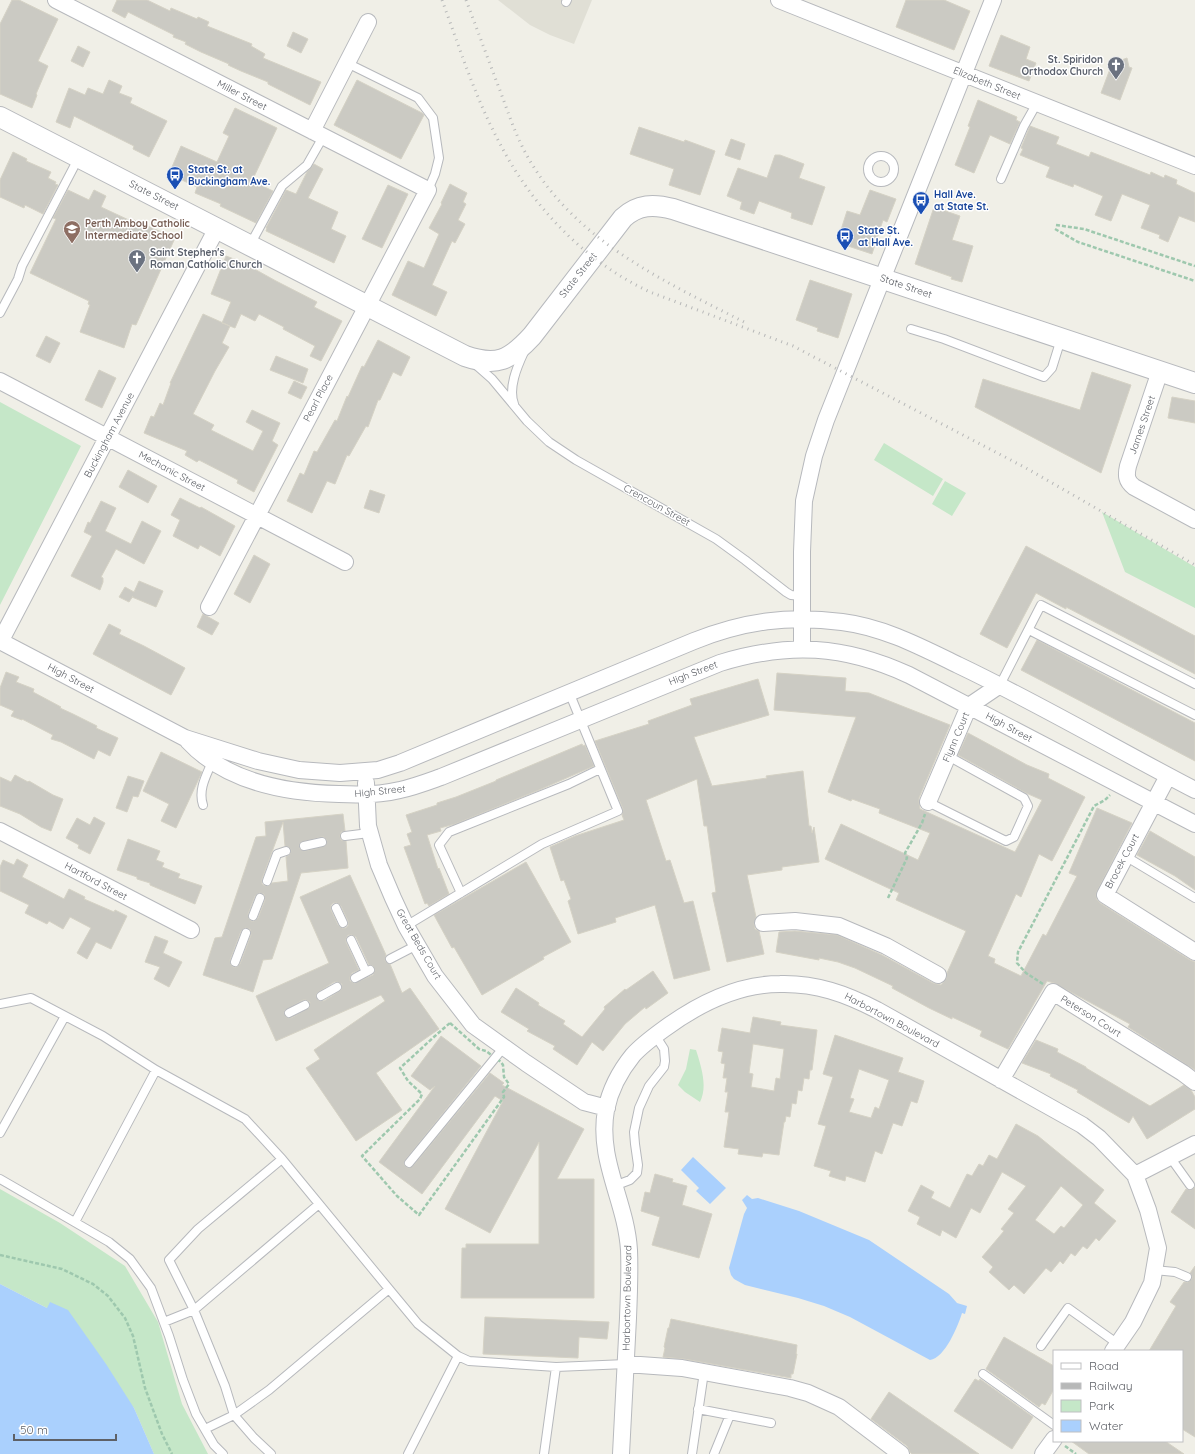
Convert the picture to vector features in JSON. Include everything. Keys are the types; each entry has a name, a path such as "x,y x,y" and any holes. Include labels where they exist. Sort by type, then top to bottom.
{"street":[{"name":"Miller Street","path":"56,0 428,190"},
{"name":"Elizabeth Street","path":"779,0 1195,166"},
{"path":"802,649 803,518 805,494 811,468 826,420 994,0"},
{"path":"318,134 347,63 368,22"},
{"name":"State Street","path":"0,117 465,356 481,361 495,362 502,360 518,351 532,336 623,218 634,209 648,205 656,205 673,209 883,278 1195,383"},
{"name":"Pearl Place","path":"209,607 428,190"},
{"name":"Buckingham Avenue","path":"0,641 217,228"},
{"name":"James Street","path":"1160,371 1128,466 1127,478 1129,484 1195,520"},
{"name":"Mechanic Street","path":"0,381 345,562"},
{"name":"High Street","path":"0,641 185,738 284,768 327,773 366,772 400,763 569,692 725,629 739,625 766,621 802,619 843,622 881,631 909,642 1000,685 1195,790"},
{"name":"High Street","path":"185,738 212,762 226,771 280,789 310,793 366,794 399,791 427,782 720,662 757,653 780,650 802,649 839,652 872,660 909,675 1195,824"},
{"name":"Flynn Court","path":"928,802 969,706 1000,685"},
{"name":"Great Beds Court","path":"366,772 366,812 369,833 374,851 406,926 435,976 473,1025 584,1102 607,1108"},
{"name":"Brocek Court","path":"1168,776 1105,894 1195,952"},
{"name":"Hartford Street","path":"0,831 191,930"},
{"path":"763,923 795,921 839,926 886,946 938,975"},
{"name":"Harbortown Boulevard","path":"621,1454 626,1364 629,1249 627,1232 606,1157 604,1130 607,1108 615,1085 625,1066 639,1050 656,1035 700,1006 730,993 763,985 798,984 835,991 852,998 877,1010 1082,1125 1099,1138 1135,1175 1148,1210 1158,1248 1152,1283 1133,1322 1116,1347"},
{"name":"Peterson Court","path":"1001,1080 1053,992 1195,1082"},
{"path":"1135,1175 1195,1144"},
{"path":"626,1364 682,1368 790,1388 824,1399 839,1406 901,1454"},
{"path":"1043,1454 1053,1439"}],"lane":[{"path":"347,63 418,98 433,118 439,158 436,174 428,190"},
{"path":"1001,179 1024,126 1037,103"},
{"path":"250,245 282,186 307,165 318,134"},
{"path":"0,313 18,278 22,266 79,157"},
{"path":"911,329 944,339 1044,377 1052,368 1061,338"},
{"path":"516,409 512,396 513,383 522,356 532,336"},
{"name":"Crencoun Street","path":"465,356 488,375 537,432 562,451 716,539 746,560 786,592 791,595 802,596"},
{"path":"1000,685 1041,605 1195,684"},
{"path":"1029,630 1195,715"},
{"path":"406,926 542,844 618,812 569,692"},
{"path":"928,802 1006,841 1014,838 1028,806 1024,798 948,756"},
{"path":"203,804 200,797 203,781 212,762"},
{"path":"461,893 439,846 449,832 569,784 600,769"},
{"path":"345,836 369,833"},
{"path":"304,846 322,842"},
{"path":"267,881 277,854 286,851"},
{"path":"1125,856 1195,898"},
{"path":"253,916 260,898"},
{"path":"336,908 343,923"},
{"path":"235,962 246,933"},
{"path":"351,940 369,971 355,978"},
{"path":"390,959 417,945"},
{"path":"321,996 337,987"},
{"path":"0,1004 31,998 103,1036 156,1070 245,1119 282,1159 418,1324 458,1356 470,1362 556,1367 626,1364"},
{"path":"289,1013 305,1005"},
{"path":"0,1133 65,1016"},
{"path":"614,1186 630,1180 637,1173 638,1165 634,1132 638,1108 649,1086 664,1067 665,1062 664,1049 656,1035"},
{"path":"409,1163 504,1047"},
{"path":"75,1222 156,1070"},
{"path":"1170,1158 1190,1185"},
{"path":"271,1454 254,1438 234,1415 225,1386 194,1310 169,1260 198,1230 282,1159"},
{"path":"0,1179 109,1242 130,1259 151,1288 194,1407 214,1445 223,1454"},
{"path":"164,1322 194,1310 319,1204"},
{"path":"1154,1270 1175,1272 1187,1277"},
{"path":"205,1429 234,1415 269,1390 389,1289"},
{"path":"1041,1346 1068,1308 1116,1347"},
{"path":"408,1454 458,1356"},
{"path":"544,1454 556,1367"},
{"path":"692,1454 704,1372"},
{"path":"983,1374 1053,1424"},
{"path":"698,1409 770,1423"},
{"path":"714,1454 730,1415"}],"path":[{"path":"1195,266 1084,229 1056,227 1078,242 1195,281"},
{"path":"1053,992 1026,972 1017,963 1018,952 1094,806 1105,800 1111,794 1116,783"},
{"path":"888,898 907,858 905,853 922,823 928,802"},
{"path":"0,1254 62,1269 93,1284 108,1296 125,1318 133,1336 145,1388 162,1434 172,1454"}],"shaded area":[{"path":"498,0 592,0 574,44 550,35 530,25"}],"green space":[{"path":"0,402 81,446 0,605"},
{"path":"884,443 943,479 933,496 874,460"},
{"path":"945,481 966,493 952,516 932,504"},
{"path":"1102,512 1195,567 1195,608 1125,572"},
{"path":"690,1049 696,1050 703,1076 704,1083 700,1102 685,1092 678,1085 686,1069"},
{"path":"0,1189 60,1223 125,1266 158,1322 182,1404 208,1454 154,1454 134,1408 47,1308 0,1284"}],"water":[{"path":"693,1157 726,1188 710,1204 696,1191 699,1188 681,1170"},
{"path":"747,1195 752,1199 758,1198 799,1211 869,1240 949,1294 957,1303 967,1306 965,1314 962,1313 946,1348 936,1358 930,1360 850,1317 824,1306 745,1285 734,1279 729,1268 747,1208 742,1200"},
{"path":"0,1284 47,1308 50,1302 68,1310 106,1364 134,1408 154,1454 0,1454"}],"building":[{"path":"12,0 19,0 58,19 38,61 48,66 36,94 37,95 32,108 0,94 0,24"},
{"path":"117,0 147,0 170,11 171,8 197,19 198,17 209,22 207,26 252,44 251,46 265,54 263,58 321,82 310,105 268,84 268,82 241,71 185,44 186,42 173,37 174,35 128,12 125,18 112,11"},
{"path":"906,0 944,0 970,11 954,50 896,27"},
{"path":"293,32 308,39 301,53 287,46"},
{"path":"1001,35 1030,47 1026,59 1036,63 1029,81 989,66"},
{"path":"78,46 90,52 83,67 71,61"},
{"name":"St. Spiridon Orthodox Church","path":"1127,58 1129,67 1132,68 1120,100 1101,93 1113,61 1116,62"},
{"path":"109,80 122,86 119,93 132,98 130,103 167,121 149,157 133,149 134,146 74,116 70,128 56,122 69,88 85,95 88,88 103,94"},
{"path":"357,80 424,115 401,159 334,125"},
{"path":"978,100 1017,117 1016,120 1020,122 1010,144 990,135 974,173 955,165 970,127 968,126"},
{"path":"235,108 277,128 252,181 273,191 256,223 220,206 221,204 195,193 197,187 169,174 181,146 217,162 229,136 223,133"},
{"path":"1030,126 1059,137 1056,144 1089,157 1091,152 1150,175 1151,172 1164,178 1165,175 1177,180 1176,184 1195,193 1195,222 1179,216 1168,242 1159,238 1160,235 1141,228 1150,205 1122,194 1111,221 1095,215 1103,196 1074,184 1073,187 1046,177 1050,167 1020,155 1023,149 1021,148"},
{"path":"639,127 684,142 685,140 715,151 700,195 669,185 674,169 630,154"},
{"path":"731,139 745,144 740,160 725,155"},
{"path":"13,152 27,159 26,161 51,172 48,178 56,182 55,184 58,185 43,214 25,205 24,208 0,197 0,180"},
{"path":"775,155 780,155 804,164 799,178 825,187 812,225 791,218 792,213 759,201 754,214 740,209 742,202 727,196 738,168 767,178"},
{"path":"314,164 323,169 308,198 338,212 331,229 346,236 334,263 266,231 266,228 286,190 296,194 307,172"},
{"path":"450,184 467,193 463,202 466,204 458,220 465,224 455,243 452,241 432,285 447,292 436,316 392,295 408,261 424,268 439,234 429,228 442,204 441,203"},
{"path":"388,185 408,194 382,248 362,239"},
{"path":"68,190 89,200 94,190 106,196 101,207 133,222 134,220 175,238 136,325 132,324 124,348 80,332 90,305 88,304 89,301 30,273 56,219 53,218"},
{"path":"870,190 896,199 887,222 883,220 872,254 839,243 843,234 840,233 847,211 860,215"},
{"path":"934,207 960,216 952,240 973,246 962,282 915,264"},
{"path":"226,256 250,265 249,266 276,281 317,302 314,307 342,321 321,361 310,356 315,346 259,314 255,321 241,314 235,328 222,323 231,302 211,294"},
{"path":"810,280 852,294 838,338 817,331 818,328 796,320"},
{"path":"203,314 230,326 222,343 229,347 193,414 214,425 211,430 253,451 263,431 246,422 252,410 280,423 272,441 278,445 254,492 237,483 238,480 199,460 197,462 185,455 187,451 144,433 151,416 154,417 160,403 163,405 170,383"},
{"path":"46,336 60,343 50,363 36,356"},
{"path":"378,340 410,357 401,376 393,372 380,400 378,400 368,427 366,426 349,456 347,455 335,484 327,481 312,513 287,501 300,473 304,475 314,451 317,452 335,420 337,421 347,396 348,397 362,366 364,367"},
{"path":"276,356 308,369 303,383 270,370"},
{"path":"99,370 116,378 102,408 85,400"},
{"path":"1092,372 1131,385 1101,473 975,407 983,379 1080,410"},
{"path":"294,381 307,387 301,399 288,393"},
{"path":"1172,397 1195,401 1195,423 1168,418"},
{"path":"128,470 157,486 148,503 119,487"},
{"path":"370,490 385,495 379,513 364,508"},
{"path":"180,498 200,508 201,507 235,526 220,556 200,545 198,549 173,536 180,520 171,515"},
{"path":"101,501 116,508 105,531 131,544 142,521 161,531 144,564 116,549 101,577 103,578 103,582 100,590 71,576 92,536 84,532 88,522 90,523"},
{"path":"1026,546 1195,636 1195,674 1036,593 1007,648 980,634"},
{"path":"254,555 270,564 250,603 234,594"},
{"path":"139,581 163,591 156,607 132,597 129,602 119,597 125,587 134,592"},
{"path":"203,614 219,623 212,635 197,627"},
{"path":"109,624 121,630 119,634 185,668 171,695 93,654"},
{"path":"1037,640 1195,723 1195,761 1021,670"},
{"path":"6,672 19,677 16,682 34,689 33,692 61,707 60,708 97,726 96,728 118,738 110,756 98,750 94,759 61,742 51,739 53,735 22,719 11,716 14,711 0,705 0,688"},
{"path":"777,673 846,678 845,691 869,693 950,725 919,798 920,809 1015,852 1042,800 1026,793 958,755 968,733 1027,765 1049,774 1048,778 1085,797 1052,861 1039,854 1021,897 1016,894 988,956 995,959 994,963 1021,976 1043,934 1046,936 1077,876 1069,873 1097,808 1132,823 1097,891 1097,900 1195,962 1195,1070 1128,1027 1130,1024 1054,983 1047,981 1008,1049 980,1036 982,1031 929,1008 892,988 893,986 855,968 838,962 819,958 819,960 776,952 779,932 795,931 837,935 882,955 933,983 941,985 946,979 947,973 966,931 896,900 899,893 825,859 841,824 918,860 930,833 879,813 880,809 852,799 851,801 828,792 856,717 774,710"},
{"path":"758,679 769,715 694,737 712,786 803,771 809,826 811,826 812,833 814,827 819,862 782,867 782,870 747,875 756,917 754,924 755,929 759,931 764,954 727,962 712,893 716,892 707,826 704,826 697,779 646,800 666,861 670,860 684,903 693,901 710,970 674,979 655,905 615,918 616,922 578,934 568,901 571,899 564,880 561,881 550,847 575,836 624,820 622,815 623,809 595,741 649,724 648,721 692,705 690,699"},
{"path":"582,744 583,746 585,745 594,766 455,824 440,828 441,831 427,835 438,869 439,868 449,894 429,906 427,903 425,904 404,847 411,845 407,834 412,832 406,815 437,805 437,803 496,781"},
{"path":"161,752 202,772 176,828 161,821 169,804 143,791"},
{"path":"15,775 63,799 51,831 41,827 20,814 0,806 0,777 11,782"},
{"path":"128,776 144,781 138,797 133,796 127,812 116,808"},
{"path":"343,814 345,831 341,832 340,836 341,840 346,841 348,868 301,873 272,959 263,960 253,992 203,975 215,938 222,937 256,837 266,836 265,822","holes":["283,822 285,846 289,847 291,850 290,854 286,857 288,881 272,883 265,886 262,884 262,879","321,837 324,837 327,840 325,846 305,851 300,849 299,845 301,842","259,893 264,894 265,900 258,918 251,921 248,914 255,896","245,928 250,929 251,935 240,964 233,967 230,960 241,931"]},
{"path":"94,817 105,823 90,854 78,848 79,845 66,838 77,818 90,825"},
{"path":"1150,831 1195,857 1195,890 1175,876 1137,855"},
{"path":"128,839 160,851 156,860 164,863 162,867 180,874 178,878 202,886 195,904 150,885 150,883 137,879 137,877 117,870"},
{"path":"17,859 28,865 22,877 64,899 69,889 85,897 84,899 127,916 111,949 96,942 87,959 77,953 91,928 70,917 63,929 49,921 47,924 25,913 29,905 0,891 0,867 3,860 14,865"},
{"path":"526,862 571,942 543,957 544,959 482,995 454,947 452,948 434,915"},
{"path":"350,875 386,955 385,961 390,964 402,993 410,988 439,1029 376,1073 402,1110 356,1141 306,1068 320,1059 314,1050 385,1001 381,995 276,1041 256,996 329,963 300,897","holes":["333,903 337,903 341,906 348,921 348,926 346,928 342,928 338,925 331,910 331,905","348,935 356,937 369,965 373,966 375,970 373,975 355,983 350,981 352,973 359,970 346,939","334,982 342,984 341,990 324,1001 318,1000 316,996 317,993","303,1000 310,1002 309,1008 291,1018 286,1017 284,1013 285,1010"]},
{"path":"155,936 168,941 163,953 182,962 169,987 154,979 160,967 145,962"},
{"path":"653,971 668,993 646,1009 645,1007 625,1024 603,1051 592,1042 577,1065 553,1049 555,1046 527,1031 529,1029 501,1012 516,988 539,1003 538,1005 565,1021 563,1024 582,1037 605,1009 604,1007 625,989 626,990"},
{"path":"753,1017 781,1022 780,1025 817,1030 812,1070 810,1070 809,1079 804,1078 802,1091 798,1090 796,1104 792,1103 790,1117 786,1116 779,1155 763,1153 762,1157 738,1154 739,1149 724,1147 729,1112 725,1112 728,1092 725,1092 727,1078 723,1078 725,1064 721,1063 723,1052 718,1051 722,1028 750,1033","holes":["753,1044 784,1049 780,1079 776,1078 774,1091 751,1087 753,1074 749,1073"]},
{"path":"835,1035 903,1058 898,1072 924,1081 917,1103 911,1101 902,1126 893,1123 882,1154 875,1151 865,1182 846,1176 845,1181 829,1176 831,1171 814,1166 826,1126 818,1124 833,1077 823,1074","holes":["859,1069 889,1080 879,1109 875,1107 871,1118 849,1112 854,1099 850,1098"]},
{"path":"441,1036 481,1066 405,1160 404,1165 408,1168 413,1166 490,1073 504,1083 502,1085 584,1129 557,1179 594,1179 594,1298 461,1298 462,1248 466,1248 466,1244 539,1244 539,1142 490,1233 445,1209 503,1101 495,1096 422,1194 379,1162 435,1086 430,1090 411,1076"},
{"path":"1036,1040 1058,1049 1057,1052 1086,1067 1150,1106 1184,1085 1191,1090 1195,1097 1195,1109 1147,1139 1133,1116 1129,1123 1077,1092 1078,1090 1050,1076 1051,1074 1022,1063"},
{"path":"1016,1124 1038,1136 1104,1190 1094,1203 1116,1221 1099,1241 1096,1238 1087,1249 1083,1246 1075,1256 1071,1253 1063,1264 1060,1261 1051,1272 1046,1268 1024,1294 1014,1285 1009,1290 989,1272 993,1267 982,1257 1004,1231 1001,1229 1014,1213 1008,1209 1026,1186 1002,1172 980,1213 971,1208 956,1238 942,1230 940,1236 917,1224 920,1217 908,1211 921,1185 934,1192 931,1198 950,1208 967,1174 972,1176 979,1164 983,1166 989,1155 997,1159","holes":["1061,1186 1083,1205 1064,1228 1061,1226 1054,1234 1035,1220"]},
{"path":"655,1174 673,1179 672,1182 687,1186 682,1205 712,1214 699,1258 652,1245 660,1217 641,1211 645,1192 650,1193"},
{"path":"1195,1187 1195,1229 1171,1212 1186,1189 1191,1190"},
{"path":"1195,1266 1195,1437 1183,1430 1183,1350 1150,1350 1176,1306 1170,1302 1184,1282 1188,1282 1192,1279 1190,1273"},
{"path":"485,1317 609,1322 607,1339 579,1337 578,1358 483,1354"},
{"path":"671,1319 797,1345 797,1354 793,1374 791,1374 791,1378 684,1359 663,1357"},
{"path":"1004,1337 1053,1365 1053,1391 1045,1405 1042,1403 1039,1407 986,1369"},
{"path":"975,1379 979,1381 980,1379 1033,1417 1012,1449 954,1411"},
{"path":"889,1392 979,1454 912,1454 907,1446 871,1419"},
{"path":"1072,1442 1166,1442 1184,1454 1089,1454"}],"railway":[{"path":"442,0 481,104 510,162 525,185 560,228 580,247 602,264 625,279 650,292 793,346 1026,468 1195,565"},
{"path":"466,0 520,142 539,175 562,204 589,229 618,252 649,272 748,324"}],"place":[{"name":"St. Spiridon Orthodox Church","path":"1116,80"},
{"name":"State St. at Buckingham Ave.","path":"175,190"},
{"name":"Hall Ave. at State St.","path":"921,215"},
{"name":"Perth Amboy Catholic Intermediate School","path":"72,244"},
{"name":"State St. at Hall Ave.","path":"845,251"},
{"name":"Saint Stephen's Roman Catholic Church","path":"137,273"}]}
